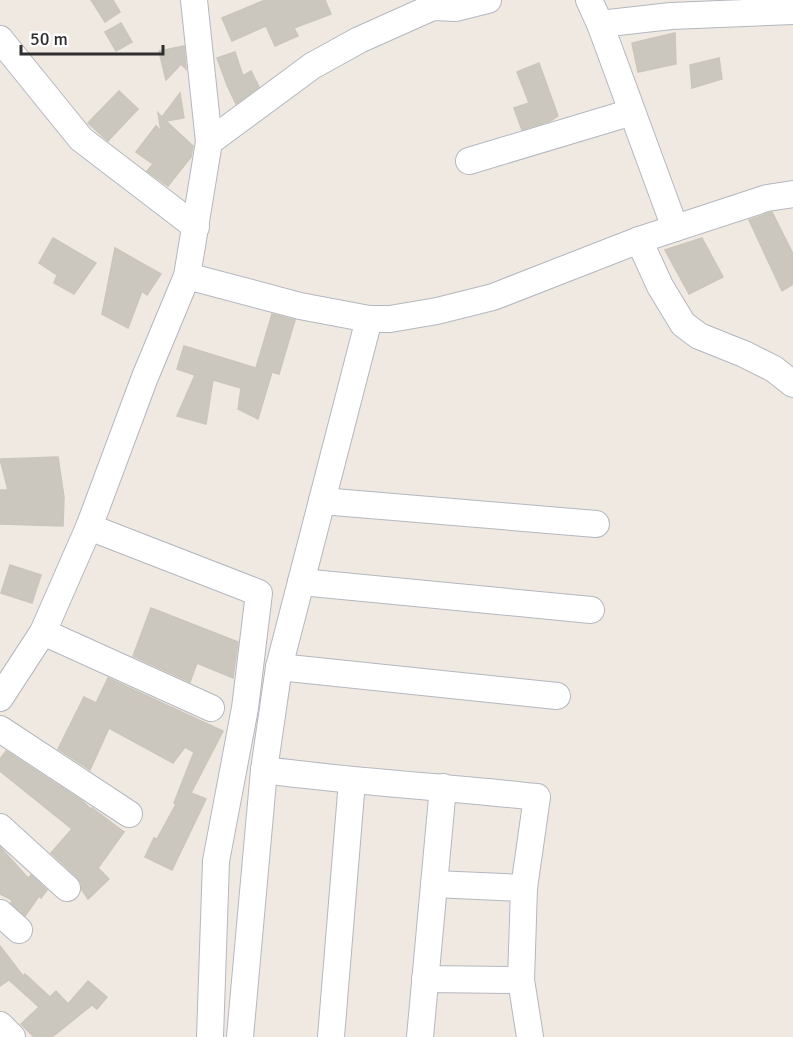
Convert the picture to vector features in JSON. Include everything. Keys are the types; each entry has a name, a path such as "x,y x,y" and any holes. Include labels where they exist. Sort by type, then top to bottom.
{"street":[{"path":"0,698 43,632 89,527 145,377 187,276 209,142 194,0"},
{"path":"209,142 312,66 431,3 456,8 488,0"},
{"path":"589,0 600,24 675,228"},
{"path":"600,24 670,16 793,11"},
{"path":"0,39 81,139 196,227"},
{"path":"469,161 632,112"},
{"path":"187,276 300,306 369,319 390,320 493,297 639,240 767,198 793,194"},
{"path":"639,240 660,286 683,324 699,336 774,369 793,384"},
{"path":"240,1037 264,770 279,667 369,319"},
{"path":"322,501 596,524"},
{"path":"89,527 260,593 245,708 216,861 210,1037"},
{"path":"301,582 591,610"},
{"path":"43,632 211,708"},
{"path":"279,667 557,696"},
{"path":"0,729 129,814"},
{"path":"264,770 352,781 443,787 537,797 524,888 521,980 530,1037"},
{"path":"331,1037 352,781"},
{"path":"420,1037 443,787"},
{"path":"0,827 67,888"},
{"path":"434,884 524,888"},
{"path":"0,913 19,930"},
{"path":"425,979 521,980"},
{"path":"0,1025 12,1037"}],"building":[{"path":"91,0 113,0 120,12 105,22"},
{"path":"265,0 325,0 331,14 294,28 298,36 275,46 266,26 232,41 222,18"},
{"path":"121,23 132,42 116,51 105,32"},
{"path":"675,33 676,64 638,72 632,43"},
{"path":"184,46 186,69 181,64 166,80 159,51"},
{"path":"235,52 243,76 251,71 259,87 236,104 217,58"},
{"path":"719,58 722,79 692,88 690,65"},
{"path":"539,63 558,116 522,130 514,108 529,103 517,72"},
{"path":"119,91 138,109 108,141 88,123"},
{"path":"180,93 184,118 166,121 193,146 191,157 168,186 147,171 153,164 136,152 156,126 161,131 158,113 162,117"},
{"path":"772,212 793,254 793,284 782,291 749,220"},
{"path":"53,238 96,263 74,294 54,283 57,275 39,263"},
{"path":"702,238 723,277 689,294 665,250"},
{"path":"115,248 161,274 147,295 142,291 128,328 102,314"},
{"path":"272,314 295,320 279,374 272,372 258,419 238,409 241,388 213,380 206,424 177,416 195,375 177,369 184,346 256,368"},
{"path":"58,457 64,497 63,526 0,524 0,490 8,490 0,459"},
{"path":"10,565 41,575 32,603 1,593"},
{"path":"151,608 238,642 233,678 197,663 190,682 133,656"},
{"path":"108,678 223,731 191,793 206,799 172,870 145,857 154,838 157,839 176,804 174,803 194,752 185,747 173,763 109,728 90,770 58,749 84,697 96,703"},
{"path":"6,751 81,800 124,832 98,868 109,879 88,899 77,877 51,853 72,829 0,771 0,759"},
{"path":"0,847 28,878 31,875 47,890 41,898 39,896 25,916 11,903 12,900 0,894"},
{"path":"0,946 23,976 25,974 50,997 56,991 68,1004 88,981 107,997 97,1009 92,1005 52,1037 34,1037 21,1024 39,1007 9,980 0,986"}]}
